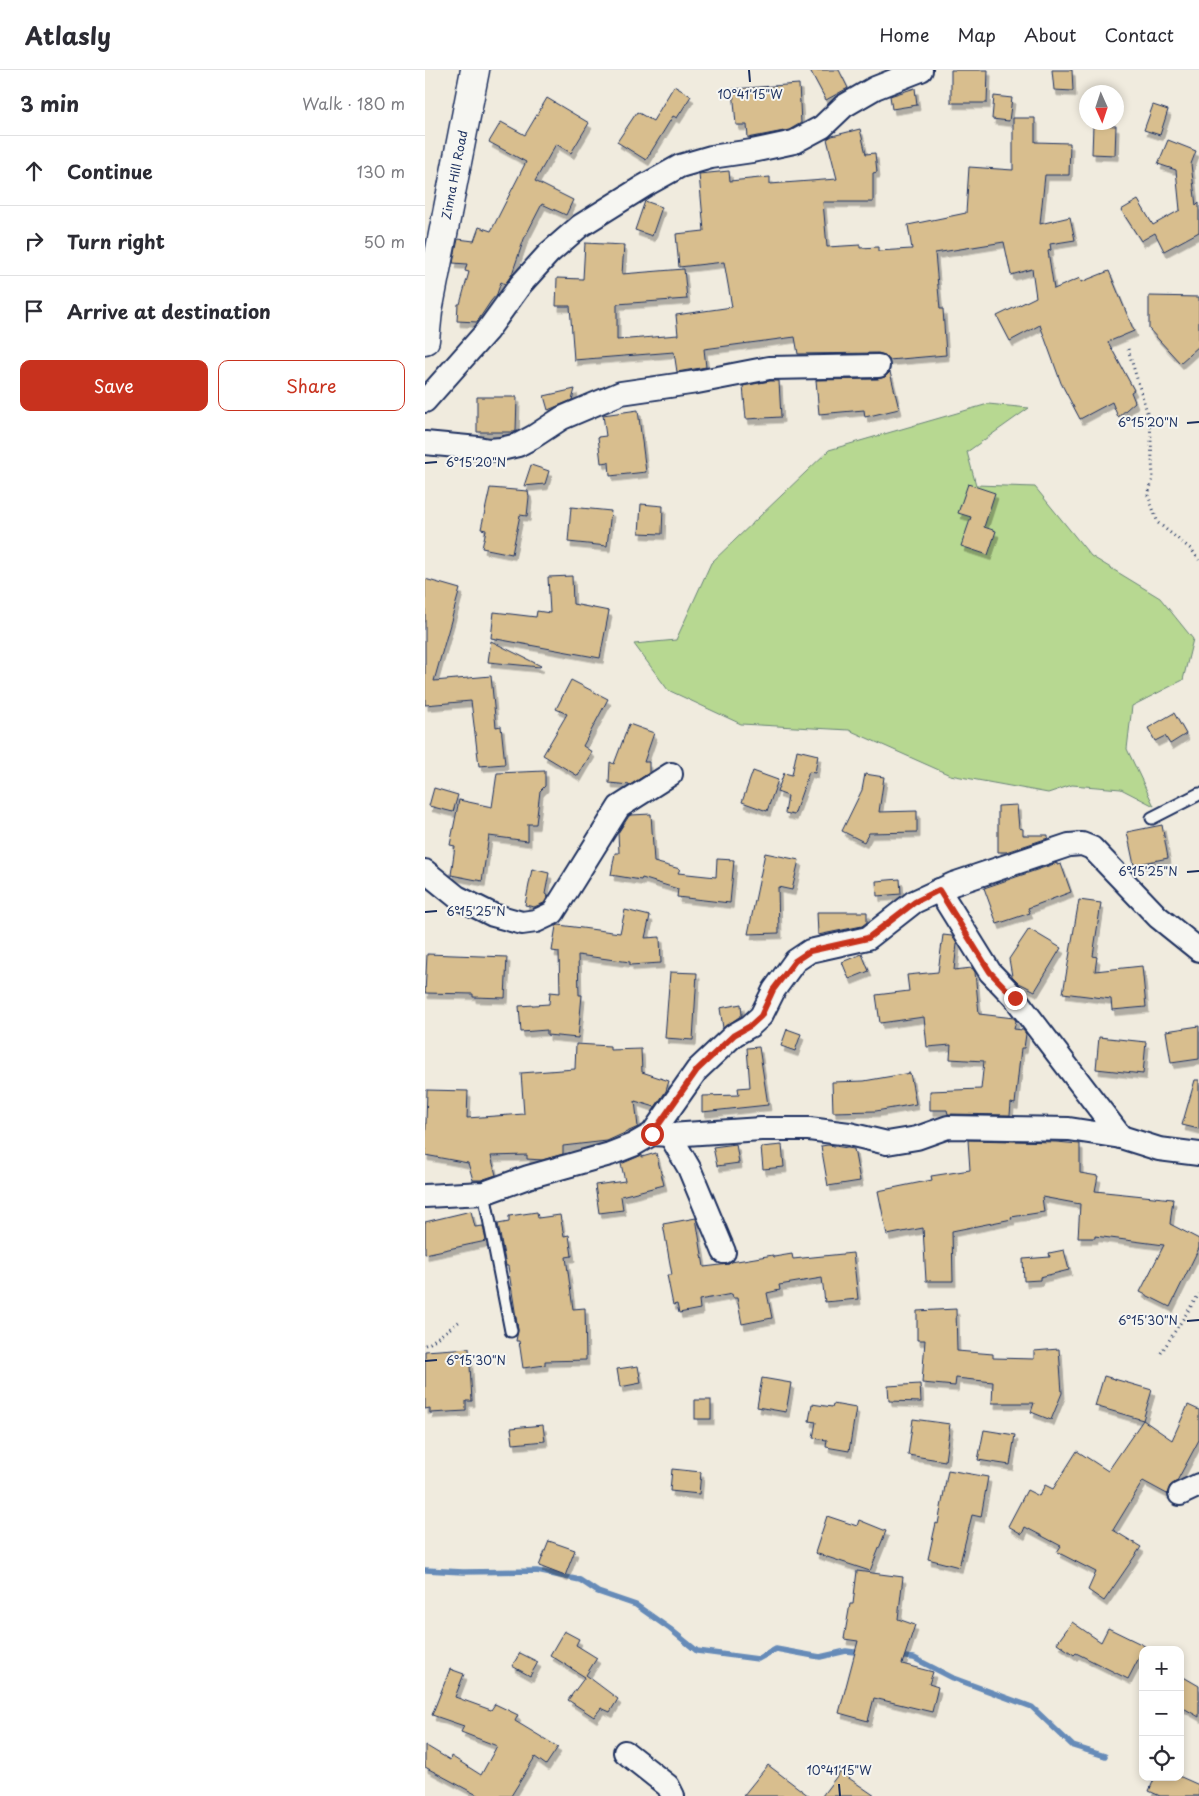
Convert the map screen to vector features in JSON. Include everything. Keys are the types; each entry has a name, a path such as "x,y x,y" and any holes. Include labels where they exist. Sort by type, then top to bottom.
{"street":[{"name":"Zinna Hill Road","path":"425,340 427,311 475,70"},
{"path":"425,401 487,331 521,284 549,253 580,226 679,166 711,157 794,142 822,127 844,106 875,88 921,70"},
{"path":"425,443 489,450 501,449 518,445 562,418 621,393 697,382 769,368 878,366"},
{"path":"425,871 457,897 493,915 522,923 536,921 553,912 619,807 671,774"},
{"path":"661,1134 697,1070 734,1035 750,1026 761,1016 773,990 795,961 810,951 868,938 915,902 953,884 1069,845 1082,844 1091,848 1158,917 1199,950"},
{"path":"939,890 990,972 1015,998 1121,1137"},
{"path":"425,1196 484,1193 528,1177 610,1154 661,1134 761,1128 809,1129 849,1134 887,1143 917,1138 948,1128 1069,1129 1121,1137 1159,1149 1199,1154"},
{"path":"661,1134 689,1168 725,1252"},
{"path":"625,1752 668,1786 673,1796"}],"lane":[{"path":"1152,818 1199,794"},
{"path":"484,1193 511,1331"}],"path":[{"path":"1129,349 1150,422 1153,478 1148,495 1158,523 1192,550 1199,560"},
{"path":"1161,1353 1199,1294"},
{"path":"425,1345 460,1321"}],"green space":[{"path":"988,404 1029,408 967,452 976,485 1035,487 1091,556 1160,598 1193,639 1183,680 1132,706 1127,749 1154,806 1121,789 1072,785 1048,793 950,775 849,730 741,724 668,690 634,644 676,640 711,563 829,450"}],"building":[{"path":"810,70 839,70 848,88 826,100"},
{"path":"951,70 988,70 987,103 951,103"},
{"path":"1052,70 1072,70 1073,91 1054,90"},
{"path":"799,84 801,123 789,130 748,138 747,125 736,125 733,89"},
{"path":"674,86 691,96 677,118 673,116 646,160 617,142 637,112 653,121"},
{"path":"915,88 917,105 892,109 890,96"},
{"path":"994,96 1012,98 1009,121 992,119"},
{"path":"547,98 589,123 571,153 556,144 535,181 573,200 566,215 542,204 524,239 512,274 505,284 501,282 497,294 477,322 457,321 458,304 460,304 469,272 465,271 467,264 453,263 458,239 474,241 479,227 491,231 526,162 489,142 501,122 525,135"},
{"path":"1153,105 1168,110 1160,135 1144,130"},
{"path":"1013,118 1035,118 1035,142 1070,143 1069,175 1045,175 1040,224 1070,217 1075,240 1050,244 1051,250 1048,251 1054,289 1080,278 1081,282 1109,271 1134,331 1108,342 1134,390 1131,392 1135,402 1118,417 1112,402 1080,419 1061,383 1040,325 1010,341 997,316 1036,297 1032,269 1011,275 1004,242 935,253 940,309 943,309 946,355 889,360 885,355 878,353 798,354 795,337 704,349 706,367 677,372 674,352 574,360 570,306 556,306 557,278 583,279 585,243 624,245 622,274 684,269 687,299 617,304 617,340 678,335 676,315 732,307 724,262 679,267 676,234 704,231 699,174 729,171 730,181 770,177 770,184 837,179 827,139 860,129 866,154 875,153 877,172 873,173 873,202 823,202 827,247 860,245 860,248 878,247 878,251 912,249 908,225 966,213 969,167 1013,170"},
{"path":"1093,130 1116,130 1115,155 1092,154"},
{"path":"1168,140 1196,151 1191,164 1196,206 1199,203 1199,232 1164,251 1155,233 1141,241 1121,210 1138,200 1153,225 1180,210 1176,170 1158,164"},
{"path":"645,201 662,207 652,236 635,230"},
{"path":"1149,296 1199,297 1199,346 1180,363 1149,329"},
{"path":"890,372 899,409 865,417 864,410 819,414 816,380 878,379 885,377"},
{"path":"779,381 781,417 746,419 743,386"},
{"path":"575,389 572,400 548,410 544,396"},
{"path":"477,397 517,397 516,431 477,432"},
{"path":"638,410 646,472 610,476 609,462 601,463 598,437 606,436 603,415"},
{"path":"531,465 549,471 545,484 524,486"},
{"path":"968,484 995,493 984,527 996,531 988,555 961,546 971,517 958,513"},
{"path":"490,488 528,491 527,516 520,515 512,554 482,548 486,530 481,529"},
{"path":"641,504 663,506 662,534 639,533"},
{"path":"571,507 611,511 607,546 568,542"},
{"path":"572,576 573,604 609,611 600,658 491,638 494,612 536,617 537,611 550,613 548,577"},
{"path":"425,579 460,589 434,681 491,676 496,727 501,726 505,764 479,766 471,701 425,705"},
{"path":"491,641 541,666 488,662"},
{"path":"571,680 608,699 583,746 592,752 578,776 543,755 567,714 556,709"},
{"path":"1174,713 1186,734 1170,744 1165,736 1155,741 1148,728"},
{"path":"629,724 654,733 644,762 649,762 649,773 630,785 609,783 610,762 614,764"},
{"path":"797,750 818,755 815,773 809,772 794,815 785,813 788,796 777,792 784,773 792,775"},
{"path":"545,771 545,786 540,791 536,824 528,824 528,841 489,836 482,881 451,875 455,846 450,845 459,800 492,807 497,773"},
{"path":"753,771 778,780 767,811 742,802"},
{"path":"865,774 884,777 879,812 917,811 917,832 869,833 864,842 842,831 862,790"},
{"path":"434,788 458,795 453,812 429,806"},
{"path":"1017,805 1019,828 1023,829 1023,835 1048,835 1048,838 1006,852 998,852 998,806"},
{"path":"651,814 654,862 680,869 678,873 716,877 717,859 734,860 730,903 677,897 678,889 642,878 641,880 611,875 615,853 619,853 618,833 629,816"},
{"path":"1162,825 1168,858 1134,865 1127,832"},
{"path":"765,853 799,860 792,890 778,887 779,933 748,934"},
{"path":"1057,863 1057,865 1061,864 1071,892 1028,908 1030,913 997,924 984,888"},
{"path":"532,869 549,873 545,894 548,896 544,903 534,907 525,905"},
{"path":"900,879 901,894 877,896 876,881"},
{"path":"1079,900 1101,903 1093,956 1097,957 1095,971 1142,966 1146,1007 1112,1010 1111,999 1063,993"},
{"path":"625,910 650,916 645,938 660,937 661,963 630,965 630,962 578,955 579,995 582,995 578,1038 547,1035 547,1030 521,1032 519,1006 549,1004 550,992 560,993 559,952 552,951 556,926 620,933"},
{"path":"817,912 867,912 867,922 862,926 818,935"},
{"path":"1029,929 1061,948 1035,991 1019,983 1012,976 1009,959"},
{"path":"943,935 952,936 957,944 954,970 972,968 975,972 979,1014 1014,1018 1016,1021 1014,1029 1023,1030 1026,1034 1024,1048 1021,1048 1015,1104 1011,1103 1010,1115 948,1114 947,1110 930,1110 930,1091 981,1089 984,1061 950,1059 951,1045 927,1047 924,1017 880,1023 876,995 909,991 907,975 938,972"},
{"path":"427,954 507,957 505,998 473,997 473,994 425,993"},
{"path":"862,954 869,971 849,979 842,962"},
{"path":"670,972 697,973 693,1040 665,1038"},
{"path":"741,1004 742,1015 723,1028 720,1008"},
{"path":"1199,1026 1199,1059 1171,1063 1166,1031"},
{"path":"787,1029 801,1034 795,1051 781,1046"},
{"path":"1099,1037 1146,1042 1143,1074 1096,1069"},
{"path":"576,1044 610,1046 610,1050 641,1049 642,1072 669,1081 666,1091 655,1107 635,1101 638,1127 607,1141 563,1146 563,1154 542,1160 527,1159 527,1155 491,1156 496,1175 481,1180 473,1180 468,1163 425,1155 427,1090 468,1091 467,1118 524,1114 521,1073 575,1069"},
{"path":"759,1047 768,1105 702,1112 702,1096 739,1095 738,1088 750,1087 747,1048"},
{"path":"910,1073 916,1104 876,1111 833,1112 832,1082 864,1081"},
{"path":"1195,1080 1199,1080 1199,1129 1182,1125"},
{"path":"968,1140 1080,1144 1080,1173 1098,1176 1095,1191 1173,1199 1170,1224 1199,1239 1199,1248 1170,1307 1140,1292 1164,1245 1095,1236 1095,1238 1078,1238 1080,1204 1042,1197 1044,1212 1011,1217 1012,1219 952,1231 953,1281 926,1281 923,1228 887,1235 878,1191 932,1180 931,1176 970,1170"},
{"path":"736,1144 739,1163 717,1166 713,1147"},
{"path":"782,1145 784,1167 763,1169 761,1147"},
{"path":"828,1145 854,1149 860,1181 828,1186 821,1146"},
{"path":"656,1153 664,1185 621,1196 623,1210 599,1213 595,1185 625,1181 621,1164 642,1155 642,1157"},
{"path":"471,1211 475,1227 483,1226 486,1241 425,1254 425,1222"},
{"path":"537,1212 538,1218 560,1215 564,1236 569,1235 572,1256 566,1257 573,1309 585,1308 586,1360 545,1361 545,1365 523,1368 519,1341 516,1341 518,1330 508,1266 506,1266 498,1224 509,1222 509,1216"},
{"path":"696,1218 704,1267 773,1255 774,1257 792,1254 793,1259 853,1253 858,1299 825,1302 822,1278 779,1285 780,1290 767,1293 772,1318 742,1324 737,1298 733,1298 732,1294 699,1300 700,1309 679,1313 677,1304 673,1305 667,1275 672,1275 663,1224"},
{"path":"1064,1250 1069,1270 1040,1277 1040,1280 1024,1281 1023,1259 1050,1257 1049,1253"},
{"path":"956,1309 957,1351 993,1354 993,1358 1034,1359 1034,1351 1059,1349 1062,1393 1051,1420 1031,1412 1034,1403 992,1403 993,1382 956,1378 955,1386 922,1383 925,1340 917,1340 917,1311"},
{"path":"469,1348 472,1401 466,1401 466,1411 430,1413 430,1408 425,1409 425,1351"},
{"path":"638,1366 641,1383 620,1387 617,1369"},
{"path":"1104,1376 1152,1390 1143,1420 1095,1406"},
{"path":"762,1378 791,1383 786,1412 757,1407"},
{"path":"920,1384 921,1402 889,1401 888,1386"},
{"path":"695,1400 711,1400 711,1419 695,1419"},
{"path":"812,1404 832,1407 833,1404 856,1408 849,1451 826,1447 827,1440 813,1438 816,1422 809,1421"},
{"path":"1188,1405 1199,1410 1199,1440 1177,1481 1170,1486 1167,1494 1143,1481 1113,1530 1141,1547 1104,1601 1088,1590 1096,1572 1057,1552 1061,1546 1025,1527 1022,1534 1008,1526 1027,1490 1039,1496 1045,1485 1053,1489 1077,1451 1108,1471 1143,1420 1172,1440"},
{"path":"913,1419 950,1424 945,1461 908,1455"},
{"path":"543,1425 545,1441 513,1444 511,1428"},
{"path":"984,1430 1015,1435 1010,1465 978,1460"},
{"path":"672,1469 701,1472 699,1494 670,1491"},
{"path":"948,1470 988,1477 981,1517 972,1515 959,1567 928,1559 936,1523 938,1524"},
{"path":"827,1516 857,1526 859,1520 886,1531 870,1571 815,1553"},
{"path":"549,1541 575,1550 565,1576 539,1566"},
{"path":"857,1571 903,1577 898,1619 915,1625 902,1664 933,1672 929,1684 938,1687 932,1712 874,1698 868,1721 839,1713 858,1641 844,1639 850,1604 853,1604"},
{"path":"1072,1622 1101,1642 1108,1628 1145,1646 1139,1646 1139,1658 1128,1679 1076,1653 1074,1655 1057,1643"},
{"path":"564,1631 579,1639 576,1645 597,1658 586,1675 618,1699 610,1712 601,1708 594,1717 568,1700 585,1677 550,1655"},
{"path":"520,1653 538,1662 530,1676 512,1666"},
{"path":"450,1669 464,1674 455,1697 491,1710 495,1704 518,1715 515,1721 558,1747 546,1765 535,1757 511,1796 479,1796 425,1767 425,1745 450,1760 451,1756 481,1775 497,1746 461,1732 464,1726 432,1715"},
{"path":"1184,1677 1199,1686 1199,1717 1184,1708"},
{"path":"768,1765 809,1796 743,1796"},
{"path":"840,1772 875,1796 822,1796"},
{"path":"1184,1778 1199,1785 1199,1796 1160,1796 1149,1791 1153,1781 1184,1781"}],"waterway":[{"path":"425,1570 463,1572 537,1571 580,1580 598,1592 636,1605 697,1651 758,1659 776,1649 820,1657 846,1651 863,1653"},
{"path":"897,1656 914,1658 953,1678 1032,1707 1073,1746 1105,1756"}],"route":[{"path":"652,1134 697,1070 734,1035 750,1026 761,1016 773,990 795,961 810,951 868,938 894,916 915,902 939,890 990,972 1015,998"}]}
